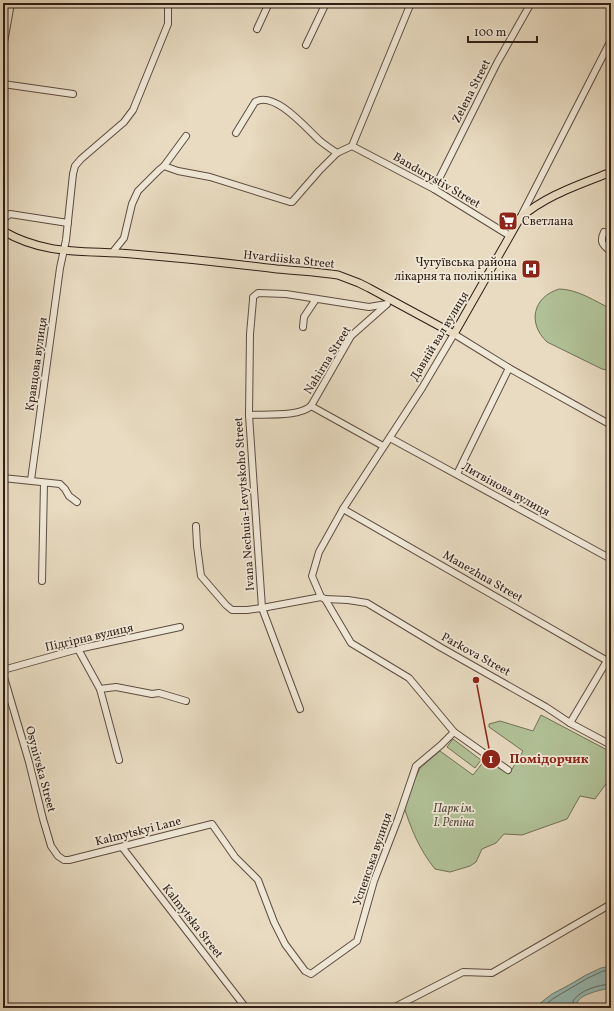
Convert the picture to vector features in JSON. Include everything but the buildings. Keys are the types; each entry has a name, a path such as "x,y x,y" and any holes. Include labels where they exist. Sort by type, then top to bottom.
{"main road":[{"path":"520,218 531,208 545,199 611,172"},
{"name":"Давній вал вулиця","path":"454,334 520,218"},
{"name":"Hvardiiska Street","path":"3,231 23,242 48,249 196,260 326,273 348,278 359,282 389,302 454,334"}],"street":[{"path":"3,48 11,3"},
{"name":"Кравцова вулиця","path":"31,480 60,268 68,223 73,174 81,159 124,122 133,110 168,24 168,3"},
{"path":"257,29 270,3"},
{"path":"306,44 326,3"},
{"path":"164,166 178,171 210,177 292,202 319,170 337,153 352,146 411,3"},
{"name":"Zelena Street","path":"434,189 497,62 531,3"},
{"name":"Давній вал вулиця","path":"520,218 611,40"},
{"path":"3,84 74,94"},
{"path":"236,133 256,102 260,99 264,99 279,105 303,123 319,140 337,153"},
{"path":"112,253 124,238 132,204 138,191 164,166 186,136"},
{"name":"Bandurystiv Street","path":"352,146 434,189 510,236"},
{"path":"3,219 10,214 68,223"},
{"path":"604,232 601,238 602,242 611,252"},
{"name":"Ivana Nechuia-Levytskoho Street","path":"300,709 262,608 249,415 251,313 254,297 258,294 286,294 316,299"},
{"path":"303,328 304,317 316,299 369,307 389,302"},
{"name":"Nahirna Street","path":"249,415 298,412 307,410 311,406 352,336 389,302"},
{"name":"Давній вал вулиця","path":"454,334 390,438 343,509 319,552 312,576 323,598 351,642 409,678 454,732 508,770"},
{"name":"Hvardiiska Street","path":"454,334 509,368 611,425"},
{"path":"457,474 509,368"},
{"path":"311,406 384,446"},
{"name":"Литвінова вулиця","path":"390,438 611,559"},
{"path":"3,478 31,480 62,485 69,496 77,502"},
{"path":"42,581 44,483"},
{"name":"Manezhna Street","path":"343,509 609,662"},
{"name":"Parkova Street","path":"196,526 201,576 232,610 247,610 323,598 367,603 440,647 546,707 570,723 611,745"},
{"name":"Підгірна вулиця","path":"3,670 78,649 180,627"},
{"path":"78,649 100,689 119,760"},
{"path":"570,723 609,662 611,654"},
{"name":"Osynivska Street","path":"3,674 29,762 51,846 58,856 64,860 69,860"},
{"path":"100,689 116,687 152,694 159,693 186,701"},
{"name":"Успенська вулиця","path":"212,824 235,857 258,880 274,922 285,944 306,971 311,974 357,941 374,881 398,819 416,766 454,732"},
{"name":"Kalmytskyi Lane","path":"69,860 212,824"},
{"name":"Kalmytska Street","path":"122,847 246,1008"},
{"path":"393,1008 464,972 492,973 611,904"}],"green space":[{"path":"559,289 579,293 611,309 611,371 602,369 547,342 541,335 535,319 536,311 543,298"},
{"name":"Парк ім. І. Рєпіна","path":"541,715 611,752 611,782 608,781 595,799 580,796 567,819 522,835 504,834 496,843 482,849 476,862 470,866 450,872 435,869 424,854 416,838 403,804 420,768 440,751 473,775 484,761 487,761 509,774 523,751 489,727 489,724 500,721 533,731"},
{"path":"453,739 481,760 475,768 447,747"}],"water":[{"path":"611,966 611,988 596,991 580,998 576,1006 579,1007 594,1003 600,1006 600,1008 534,1008 552,994 586,975 601,968"}],"place":[{"name":"Светлана","path":"508,221"},
{"name":"Чугуївська района лікарня та поліклініка","path":"531,269"},
{"name":"Помідорчик","path":"476,680"}]}
